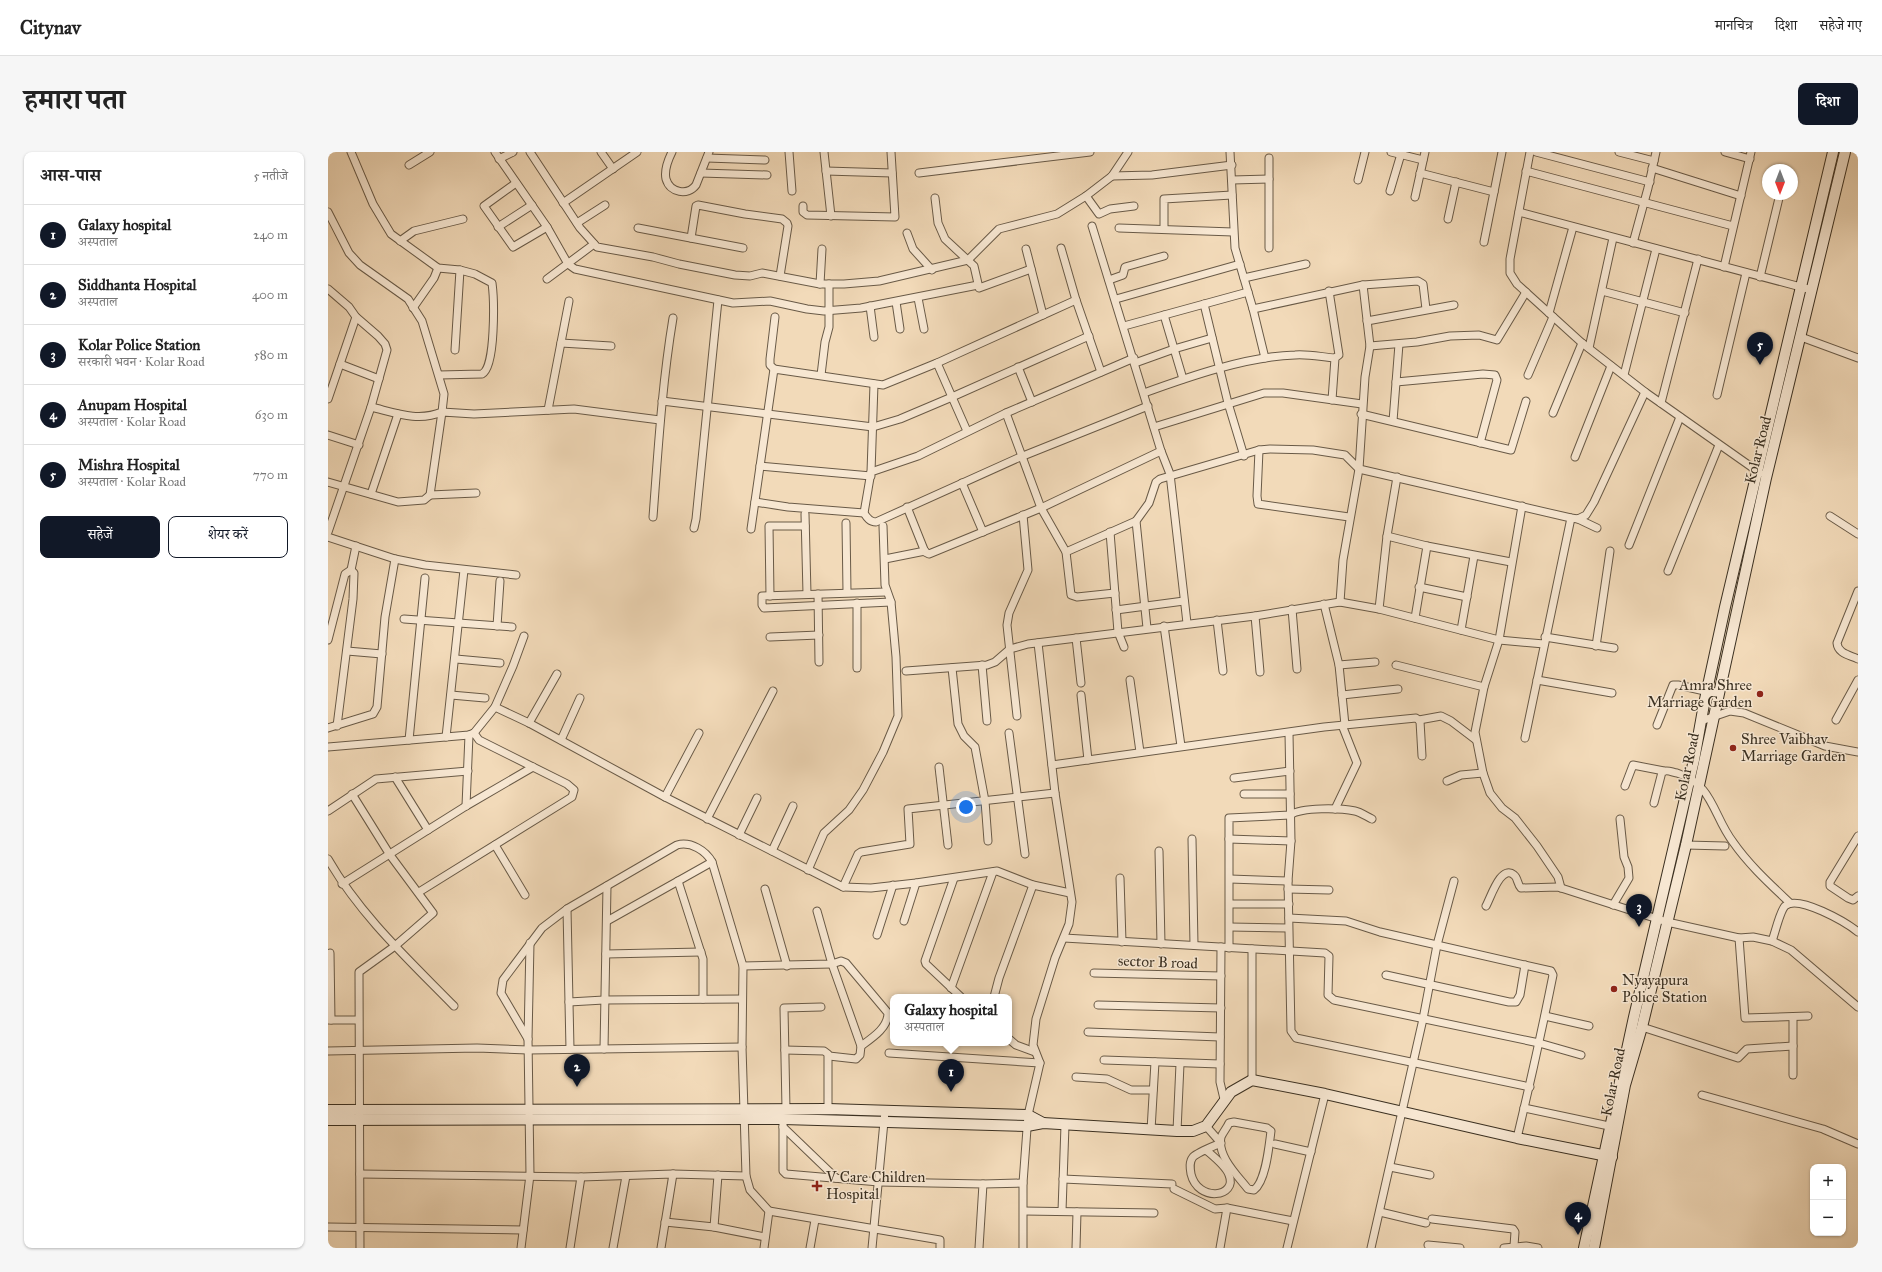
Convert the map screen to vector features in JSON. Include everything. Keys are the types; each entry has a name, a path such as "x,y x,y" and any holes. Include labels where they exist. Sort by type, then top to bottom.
{"main road":[{"name":"Kolar Road","path":"1584,1248 1625,1085 1642,1027 1641,1007 1657,919 1690,777 1707,691 1757,472 1833,152"},
{"name":"Kolar Road","path":"1594,1248 1608,1156 1609,1126 1641,1007 1667,922 1686,845 1712,718 1766,478 1845,152"},
{"path":"744,1115 783,1123 884,1122 939,1125 1027,1126 1043,1123 1152,1130 1193,1130 1206,1126 1217,1113 1224,1099 1231,1092 1252,1080 1325,1094 1517,1138 1608,1156"},
{"path":"328,1120 359,1115 744,1115 786,1109 828,1109 1028,1115 1043,1123"},
{"path":"328,1110 359,1115"}],"street":[{"path":"351,152 373,204 390,234 438,268 460,270 475,274 492,283 494,298 490,355 486,370 482,374 439,375"},
{"path":"409,166 429,152"},
{"path":"495,152 547,227 568,264 575,269 718,300 738,303 770,301 806,310 829,311 896,302 978,285 980,288 1031,269"},
{"path":"499,159 512,152"},
{"path":"530,152 577,223 597,247 653,257 679,264 735,275 750,276 762,273 820,284 879,281 932,270 968,260 999,229 1057,214 1086,196 1112,176 1128,152"},
{"path":"601,152 613,169"},
{"path":"564,203 637,152"},
{"path":"672,152 668,162 666,178 674,189 684,192 693,189 708,155 765,160"},
{"path":"789,152 792,191"},
{"path":"824,152 831,216"},
{"path":"803,206 803,212 807,215 894,217 891,152"},
{"path":"919,174 1041,155 1087,152"},
{"path":"1230,152 1232,166 1233,232 1235,248 1253,309 1265,358"},
{"path":"1358,180 1365,152"},
{"path":"1391,152 1423,160"},
{"path":"1415,197 1425,152"},
{"path":"1484,242 1502,152"},
{"path":"1530,152 1510,259 1510,273 1517,284 1582,343 1611,366 1766,478"},
{"path":"1536,152 1650,182"},
{"path":"1619,152 1741,196"},
{"path":"1633,243 1650,182 1656,152"},
{"path":"1724,268 1751,156 1725,152"},
{"path":"1390,192 1401,154"},
{"path":"1269,158 1269,248"},
{"path":"1112,176 1152,175 1232,166"},
{"path":"826,171 892,173"},
{"path":"1526,171 1733,226"},
{"path":"701,173 767,175"},
{"path":"1420,173 1494,192"},
{"path":"1232,180 1269,179"},
{"path":"1448,219 1456,182"},
{"path":"516,183 484,206 498,227 513,247 547,227"},
{"path":"1164,229 1164,199 1232,195"},
{"path":"1086,196 1099,214 1110,209 1134,206"},
{"path":"935,198 938,223 945,239 974,266 978,285"},
{"path":"1760,277 1779,200"},
{"path":"498,227 532,205"},
{"path":"577,223 605,205"},
{"path":"691,238 696,206 698,205 744,214 782,219 788,226 780,276"},
{"path":"328,212 350,253 360,265 408,299 422,321 444,394 430,495"},
{"path":"1519,212 1613,238 1698,259 1724,268 1812,290"},
{"path":"400,241 414,232 463,219"},
{"path":"1092,226 1116,299 1161,451 1170,474 1187,624"},
{"path":"1528,375 1551,315 1573,227"},
{"path":"638,228 743,248"},
{"path":"1119,228 1233,232"},
{"path":"907,233 913,249 932,270"},
{"path":"1590,348 1613,238"},
{"path":"547,279 594,244"},
{"path":"1061,248 1076,300 1101,372"},
{"path":"820,284 822,249"},
{"path":"1026,249 1043,315"},
{"path":"1624,375 1656,249"},
{"path":"1109,280 1123,275 1125,266 1164,256"},
{"path":"1661,402 1698,259"},
{"path":"1116,299 1240,264"},
{"path":"1244,278 1306,264"},
{"path":"413,308 434,278 438,268"},
{"path":"455,350 460,270"},
{"path":"1717,394 1746,273"},
{"path":"1253,309 1362,284 1418,281 1423,284 1426,309"},
{"path":"822,375 825,342 829,328 829,284"},
{"path":"1340,602 1343,560 1358,469 1361,414 1370,346 1362,284"},
{"path":"328,289 350,307 356,317 378,336 385,344 386,350 372,407 328,532"},
{"path":"1329,291 1339,355 1335,358 1332,400"},
{"path":"1602,291 1685,313"},
{"path":"1124,326 1248,292"},
{"path":"1370,346 1399,344 1450,336 1479,335 1497,340 1526,292"},
{"path":"918,298 924,329"},
{"path":"548,410 569,300"},
{"path":"694,528 718,300"},
{"path":"775,317 770,360 770,365 774,369 882,385 937,363 1076,300"},
{"path":"896,302 900,329"},
{"path":"1204,304 1228,404 1244,456"},
{"path":"1367,321 1454,305"},
{"path":"870,306 874,337"},
{"path":"1164,315 1183,379"},
{"path":"328,399 356,317"},
{"path":"653,517 660,420 673,318"},
{"path":"662,401 873,427 900,419 1089,336"},
{"path":"1801,336 1858,358"},
{"path":"760,466 871,474 918,456 1006,413 1101,372 1134,360 1212,338"},
{"path":"560,343 611,346"},
{"path":"1553,413 1582,343"},
{"path":"1393,421 1399,344"},
{"path":"1144,394 1183,379 1265,358 1296,355 1335,358"},
{"path":"937,363 968,431"},
{"path":"340,364 379,379"},
{"path":"1575,457 1611,366"},
{"path":"1018,367 1032,402"},
{"path":"751,530 774,369"},
{"path":"1396,382 1483,374 1495,375 1497,380 1480,443"},
{"path":"874,384 871,474 864,513 872,522 876,522 1022,457 1148,406"},
{"path":"1575,519 1587,514 1594,502 1645,392"},
{"path":"1154,427 1264,393 1277,393 1362,404"},
{"path":"1361,414 1511,450 1526,401"},
{"path":"372,407 414,417 433,416 442,412 474,414 574,409 660,420"},
{"path":"1006,413 1041,508 1066,552 1072,596 1115,593"},
{"path":"371,494 398,414"},
{"path":"1629,545 1680,417"},
{"path":"328,435 359,445"},
{"path":"1668,571 1719,445"},
{"path":"1066,552 1136,521 1149,503 1156,482 1160,478 1170,474 1244,456 1259,450 1270,449 1313,450 1345,455 1358,469 1575,519 1597,528"},
{"path":"1259,450 1258,504 1349,517"},
{"path":"885,559 925,551 929,554 1041,508 1161,451"},
{"path":"1379,609 1387,536 1396,477"},
{"path":"328,482 369,495 371,494 398,502 424,500 430,495 476,493"},
{"path":"962,483 983,532"},
{"path":"755,502 788,507 864,513"},
{"path":"1522,506 1511,562 1499,640 1484,687 1474,732 1483,773 1490,793 1502,808 1515,818 1537,846 1558,877 1561,888"},
{"path":"907,507 925,551"},
{"path":"805,514 807,594"},
{"path":"1017,716 1007,625 1009,613 1029,565 1023,515"},
{"path":"1830,516 1858,534"},
{"path":"1525,738 1545,640 1575,519"},
{"path":"1136,521 1147,628"},
{"path":"846,523 847,592"},
{"path":"770,596 769,526 805,526"},
{"path":"808,870 824,833 849,810 863,790 883,752 898,716 891,602 886,592 883,526"},
{"path":"1110,532 1118,632 1124,647"},
{"path":"1387,536 1474,556 1511,562"},
{"path":"328,537 395,559 425,565 516,575"},
{"path":"337,726 353,599 354,573 351,570 356,546"},
{"path":"1415,618 1427,546"},
{"path":"1596,646 1610,551"},
{"path":"1461,630 1474,556"},
{"path":"328,728 373,714 377,707 385,617 395,559"},
{"path":"328,640 344,574 351,570"},
{"path":"446,737 456,659 464,570"},
{"path":"409,740 425,578"},
{"path":"497,626 500,581"},
{"path":"1419,588 1467,597"},
{"path":"1858,591 1837,643 1841,652 1858,659"},
{"path":"886,592 847,592 770,596 762,597 762,607 891,602"},
{"path":"818,594 819,662"},
{"path":"1116,610 1184,601"},
{"path":"906,671 982,665 994,662 1010,649 1038,643 1147,628 1255,616 1340,602 1379,609 1499,640 1545,640 1614,648"},
{"path":"856,603 857,668"},
{"path":"1324,604 1339,665 1344,725 1357,763 1335,809"},
{"path":"1292,609 1297,669"},
{"path":"1255,616 1260,672"},
{"path":"404,619 512,627"},
{"path":"1217,620 1223,671"},
{"path":"1164,626 1181,746"},
{"path":"770,637 819,635"},
{"path":"466,806 472,734 495,707 524,636"},
{"path":"1076,638 1081,683"},
{"path":"1023,1248 1023,1183 1028,1115 1040,1063 1035,1052 1034,1045 1036,1019 1055,958 1064,938 1072,912 1072,902 1055,793 1038,643"},
{"path":"347,651 382,654"},
{"path":"456,659 500,664"},
{"path":"1339,665 1375,662"},
{"path":"982,665 987,721"},
{"path":"1396,665 1484,687"},
{"path":"952,668 958,724 964,736 975,747 985,801 988,841"},
{"path":"529,723 556,674"},
{"path":"1130,680 1140,752"},
{"path":"1537,680 1612,693"},
{"path":"1836,720 1858,680"},
{"path":"1657,725 1673,685 1718,694"},
{"path":"1342,695 1398,690"},
{"path":"707,819 773,691"},
{"path":"451,695 485,698"},
{"path":"1081,695 1088,760"},
{"path":"561,740 580,698"},
{"path":"495,707 529,723 707,819 843,887 858,888 893,886 997,871 1034,885 1070,894"},
{"path":"1701,721 1730,711 1744,713 1825,746 1858,752"},
{"path":"1052,765 1181,746 1344,725 1416,718 1419,720 1441,716 1451,721 1476,740"},
{"path":"1419,720 1422,756"},
{"path":"665,797 698,732"},
{"path":"1009,733 1026,854"},
{"path":"1290,733 1291,841 1288,881 1288,928 1290,952 1291,1031 1293,1035 1296,1038 1530,1087"},
{"path":"328,747 472,734 479,740 572,787 574,790 572,797 419,892"},
{"path":"1625,786 1633,765 1690,777 1711,799 1723,828 1733,842 1764,878 1790,903"},
{"path":"342,884 466,806 532,767"},
{"path":"939,767 948,844"},
{"path":"328,811 376,779 468,771"},
{"path":"1234,778 1290,771"},
{"path":"1654,803 1662,772 1664,771"},
{"path":"1447,781 1461,775 1483,773"},
{"path":"395,777 428,830"},
{"path":"843,887 858,854 861,852 910,844 908,809 1055,793"},
{"path":"352,794 390,855 419,892 433,915 395,946 359,972 360,1248"},
{"path":"1244,794 1290,794"},
{"path":"739,835 757,798"},
{"path":"772,851 793,806"},
{"path":"1229,948 1229,820 1231,817 1290,815 1296,811 1335,809 1355,811 1372,819"},
{"path":"1613,905 1629,878 1628,867 1624,857 1620,819"},
{"path":"1858,836 1830,882 1830,886 1853,900 1858,896"},
{"path":"1192,839 1194,945"},
{"path":"1229,839 1291,841"},
{"path":"528,1039 501,993 501,987 503,980 542,928 568,909 682,844 704,850 712,862 743,966 742,1047 744,1115 746,1176 750,1190 769,1211 940,1240 940,1248"},
{"path":"495,845 525,895"},
{"path":"1686,845 1725,846"},
{"path":"1159,850 1161,944"},
{"path":"328,859 342,884 395,946 454,1006"},
{"path":"607,921 712,862"},
{"path":"951,988 993,872"},
{"path":"1486,906 1501,875 1504,872 1512,873 1516,877 1521,888 1561,888 1667,922 1739,938 1753,937 1772,941 1791,950 1858,1007"},
{"path":"954,878 926,964 958,994"},
{"path":"1120,878 1122,942"},
{"path":"1230,879 1288,881"},
{"path":"678,881 703,959 703,999"},
{"path":"1371,1248 1423,1019 1437,945 1454,881"},
{"path":"904,921 916,883"},
{"path":"995,994 998,978 1034,885"},
{"path":"604,1049 607,886"},
{"path":"877,935 893,886"},
{"path":"765,889 787,966"},
{"path":"1288,889 1329,890"},
{"path":"1772,941 1784,907 1790,903 1797,903 1809,907 1841,920 1858,932"},
{"path":"1230,904 1289,904"},
{"path":"568,909 570,1049"},
{"path":"785,1050 824,1051 829,1056 856,1059 860,1055 861,1046 832,964 817,911"},
{"path":"1289,918 1353,922 1380,932 1551,971 1553,973 1545,1016 1530,1087 1517,1138"},
{"path":"1230,927 1288,928"},
{"path":"1064,938 1325,954 1329,956 1328,995 1330,998 1539,1043 1581,1054"},
{"path":"1739,938 1744,1017 1808,1016"},
{"path":"521,1248 530,1175 528,1039 530,943"},
{"path":"1221,947 1220,1082 1224,1099"},
{"path":"1252,949 1252,1080"},
{"path":"606,954 701,952"},
{"path":"330,953 329,1020 358,1020"},
{"path":"743,966 787,966 832,964 841,961 846,962 888,1013 886,1022 877,1034 861,1046"},
{"path":"1386,975 1508,1002 1516,1002 1520,995 1525,965"},
{"name":"sector B road","path":"1094,973 1221,976"},
{"path":"569,1002 604,1000 742,999"},
{"path":"1098,1005 1221,1008"},
{"path":"786,1109 785,1007 822,1007"},
{"path":"1545,1016 1589,1026"},
{"path":"1792,1017 1793,1075"},
{"path":"1642,1027 1738,1058 1747,1049 1793,1046"},
{"path":"1088,1032 1220,1037"},
{"path":"1012,1042 1016,1045 1035,1052"},
{"path":"328,1051 477,1048 528,1050 742,1047"},
{"path":"889,1053 1040,1063"},
{"path":"828,1109 829,1056"},
{"path":"1104,1060 1180,1064 1220,1064"},
{"path":"1152,1130 1155,1062"},
{"path":"1177,1131 1180,1064"},
{"path":"1076,1077 1107,1080 1131,1090 1153,1090"},
{"path":"1287,1248 1325,1094"},
{"path":"1702,1096 1823,1129 1858,1144"},
{"path":"1524,1108 1609,1126"},
{"path":"872,1248 885,1111"},
{"path":"1206,1126 1221,1143 1224,1157 1248,1189 1254,1190 1259,1186 1263,1176 1271,1131 1268,1128 1234,1122 1229,1123 1222,1136 1221,1143"},
{"path":"783,1123 784,1173 879,1182 982,1184 1023,1183"},
{"path":"783,1123 836,1178"},
{"path":"1062,1211 1065,1125"},
{"path":"1206,1150 1229,1174 1230,1182 1226,1190 1218,1194 1210,1195 1200,1189 1192,1179 1189,1166 1193,1157 1206,1150 1221,1143"},
{"path":"1275,1144 1311,1152"},
{"path":"1390,1167 1430,1175"},
{"path":"360,1174 530,1175 581,1177 673,1174 746,1176"},
{"path":"661,1248 673,1174"},
{"path":"714,1227 718,1175"},
{"path":"613,1248 626,1176"},
{"path":"570,1248 581,1177"},
{"path":"1062,1179 1173,1187 1215,1209 1227,1208 1294,1222"},
{"path":"979,1248 982,1184"},
{"path":"1220,1248 1227,1208"},
{"path":"764,1248 769,1211"},
{"path":"1024,1211 1154,1213"},
{"path":"1076,1248 1077,1212"},
{"path":"1380,1212 1429,1221 1514,1230 1514,1246"},
{"path":"810,1248 815,1220"},
{"path":"665,1222 714,1227 765,1237"},
{"path":"328,1227 523,1230"},
{"path":"1428,1245 1460,1248"},
{"path":"1504,1248 1514,1246 1538,1248"}],"place":[{"name":"Mishra Hospital","path":"1760,365"},
{"name":"Amra Shree Marriage Garden","path":"1760,694"},
{"name":"Shree Vaibhav Marriage Garden","path":"1733,748"},
{"name":"Kolar Police Station","path":"1639,927"},
{"name":"Nyayapura Police Station","path":"1614,989"},
{"name":"Siddhanta Hospital","path":"577,1087"},
{"name":"Galaxy hospital","path":"951,1092"},
{"name":"V Care Children Hospital","path":"817,1186"},
{"name":"Anupam Hospital","path":"1578,1235"}]}
